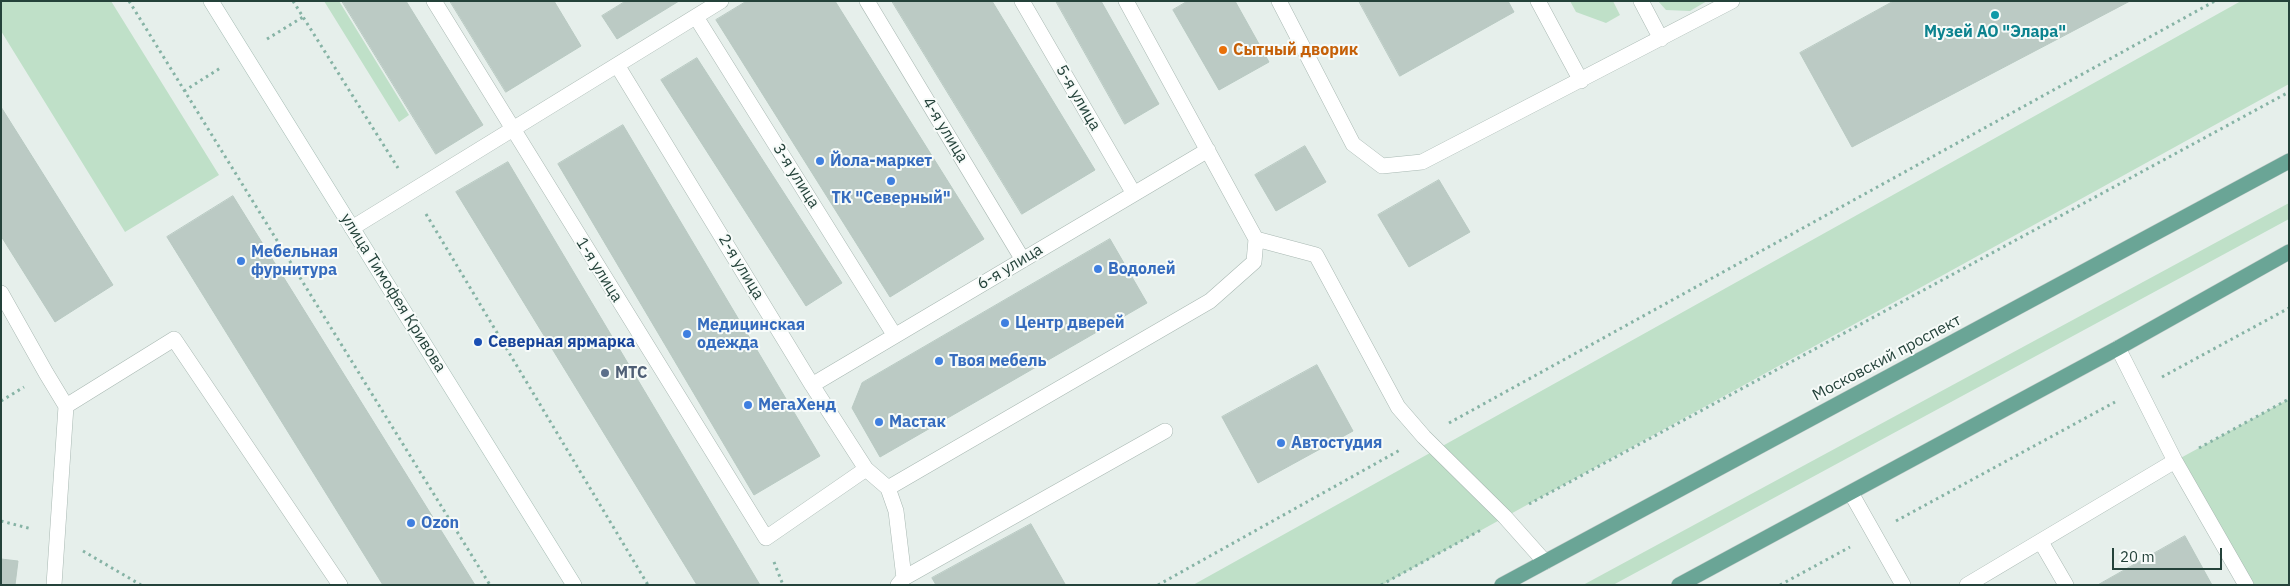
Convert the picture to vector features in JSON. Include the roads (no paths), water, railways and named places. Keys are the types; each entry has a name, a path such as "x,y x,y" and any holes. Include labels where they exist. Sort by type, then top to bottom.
{"main road":[{"name":"Московский проспект","path":"1502,585 2289,161"},
{"path":"1679,585 2118,348 2289,252"}],"street":[{"name":"улица Тимофея Кривова","path":"211,1 574,585"},
{"name":"1-я улица","path":"434,1 766,538 866,469"},
{"path":"352,228 721,1"},
{"name":"4-я улица","path":"867,1 1023,260"},
{"name":"5-я улица","path":"1022,1 1134,194"},
{"path":"1126,1 1256,239 1254,262 1210,301 888,488 896,511 901,581 1165,431"},
{"path":"1279,1 1353,144 1382,166 1422,162 1732,1"},
{"path":"1538,1 1581,81"},
{"path":"1641,1 1661,39"},
{"name":"3-я улица","path":"696,16 895,336"},
{"name":"2-я улица","path":"617,65 812,385 866,469 888,488"},
{"name":"6-я улица","path":"812,385 1208,150"},
{"path":"1256,239 1316,255 1398,406 1424,437 1505,517 1545,562"},
{"path":"1,293 66,406 54,585"},
{"path":"66,406 174,339 340,585"},
{"path":"2118,348 2175,461 2246,585"},
{"path":"1967,585 2175,461"},
{"path":"1851,493 1903,585"},
{"path":"2041,542 2066,585"}],"place":[{"name":"Музей АО \"Элара\"","path":"1995,15"},
{"name":"Сытный дворик","path":"1223,50"},
{"name":"Йола-маркет","path":"820,161"},
{"name":"ТК \"Северный\"","path":"891,181"},
{"name":"Мебельная фурнитура","path":"241,261"},
{"name":"Водолей","path":"1098,269"},
{"name":"Центр дверей","path":"1005,323"},
{"name":"Медицинская одежда","path":"687,334"},
{"name":"Северная ярмарка","path":"478,342"},
{"name":"Твоя мебель","path":"939,361"},
{"name":"МТС","path":"605,373"},
{"name":"МегаХенд","path":"748,405"},
{"name":"Мастак","path":"879,422"},
{"name":"Автостудия","path":"1281,443"},
{"name":"Ozon","path":"411,523"}]}
